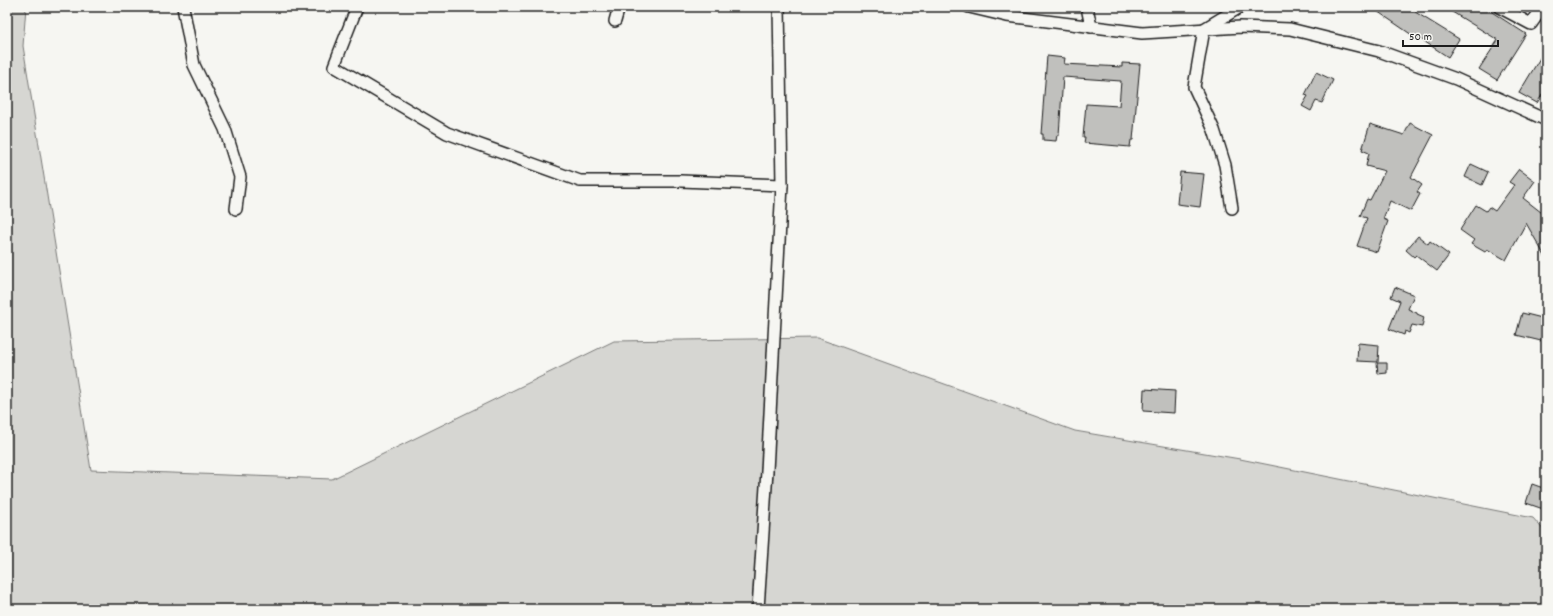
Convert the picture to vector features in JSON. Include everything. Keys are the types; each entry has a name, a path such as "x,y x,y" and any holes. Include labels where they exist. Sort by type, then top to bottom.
{"street":[{"path":"183,7 194,65 226,129 240,177 236,209"},
{"path":"357,7 334,66 447,133 580,181 681,181 782,185"},
{"path":"615,21 619,7"},
{"path":"758,609 782,185 779,7"},
{"path":"969,7 1007,16 1142,33 1240,27 1290,29 1379,50 1456,79 1546,120"},
{"path":"1088,7 1091,27"},
{"path":"1232,208 1225,165 1214,130 1194,87 1204,29 1240,7"},
{"path":"1499,7 1531,24 1542,7"}],"shaded area":[{"path":"7,7 26,7 23,46 91,470 332,479 614,341 817,338 1075,431 1240,459 1533,518 1546,533 1546,609 7,609"}],"building":[{"path":"1371,7 1407,7 1459,39 1448,57"},
{"path":"1444,7 1484,7 1526,34 1497,80 1479,69 1498,40"},
{"path":"1546,48 1546,89 1537,103 1519,93"},
{"path":"1047,56 1065,58 1064,64 1122,67 1122,63 1140,64 1133,140 1131,140 1130,147 1084,143 1085,137 1083,137 1086,104 1119,106 1121,81 1063,77 1059,135 1057,135 1056,141 1043,140 1043,134 1041,134"},
{"path":"1316,72 1333,80 1322,103 1316,101 1311,111 1302,106 1308,96 1305,95"},
{"path":"1410,123 1433,135 1411,177 1422,185 1417,192 1420,194 1411,211 1390,201 1383,219 1388,221 1377,252 1357,246 1367,218 1360,216 1367,199 1370,200 1385,171 1366,166 1369,153 1362,150 1370,124 1404,135"},
{"path":"1471,164 1488,172 1482,185 1465,177"},
{"path":"1519,169 1535,181 1523,198 1546,216 1546,258 1526,223 1506,260 1487,249 1485,252 1471,244 1474,240 1460,230 1476,205 1486,211 1489,207 1495,211 1514,185 1509,182"},
{"path":"1180,172 1204,174 1200,207 1177,204"},
{"path":"1418,236 1428,244 1430,241 1449,255 1437,271 1416,255 1414,257 1406,250"},
{"path":"1395,287 1414,295 1408,309 1424,317 1422,327 1412,325 1409,333 1405,331 1404,335 1389,329 1400,301 1391,297"},
{"path":"1522,313 1546,319 1541,341 1516,335"},
{"path":"1358,343 1379,345 1378,362 1357,361"},
{"path":"1377,363 1387,363 1387,373 1378,374"},
{"path":"1144,389 1175,391 1174,413 1143,411"},
{"path":"1532,484 1546,489 1546,510 1526,503"}]}
